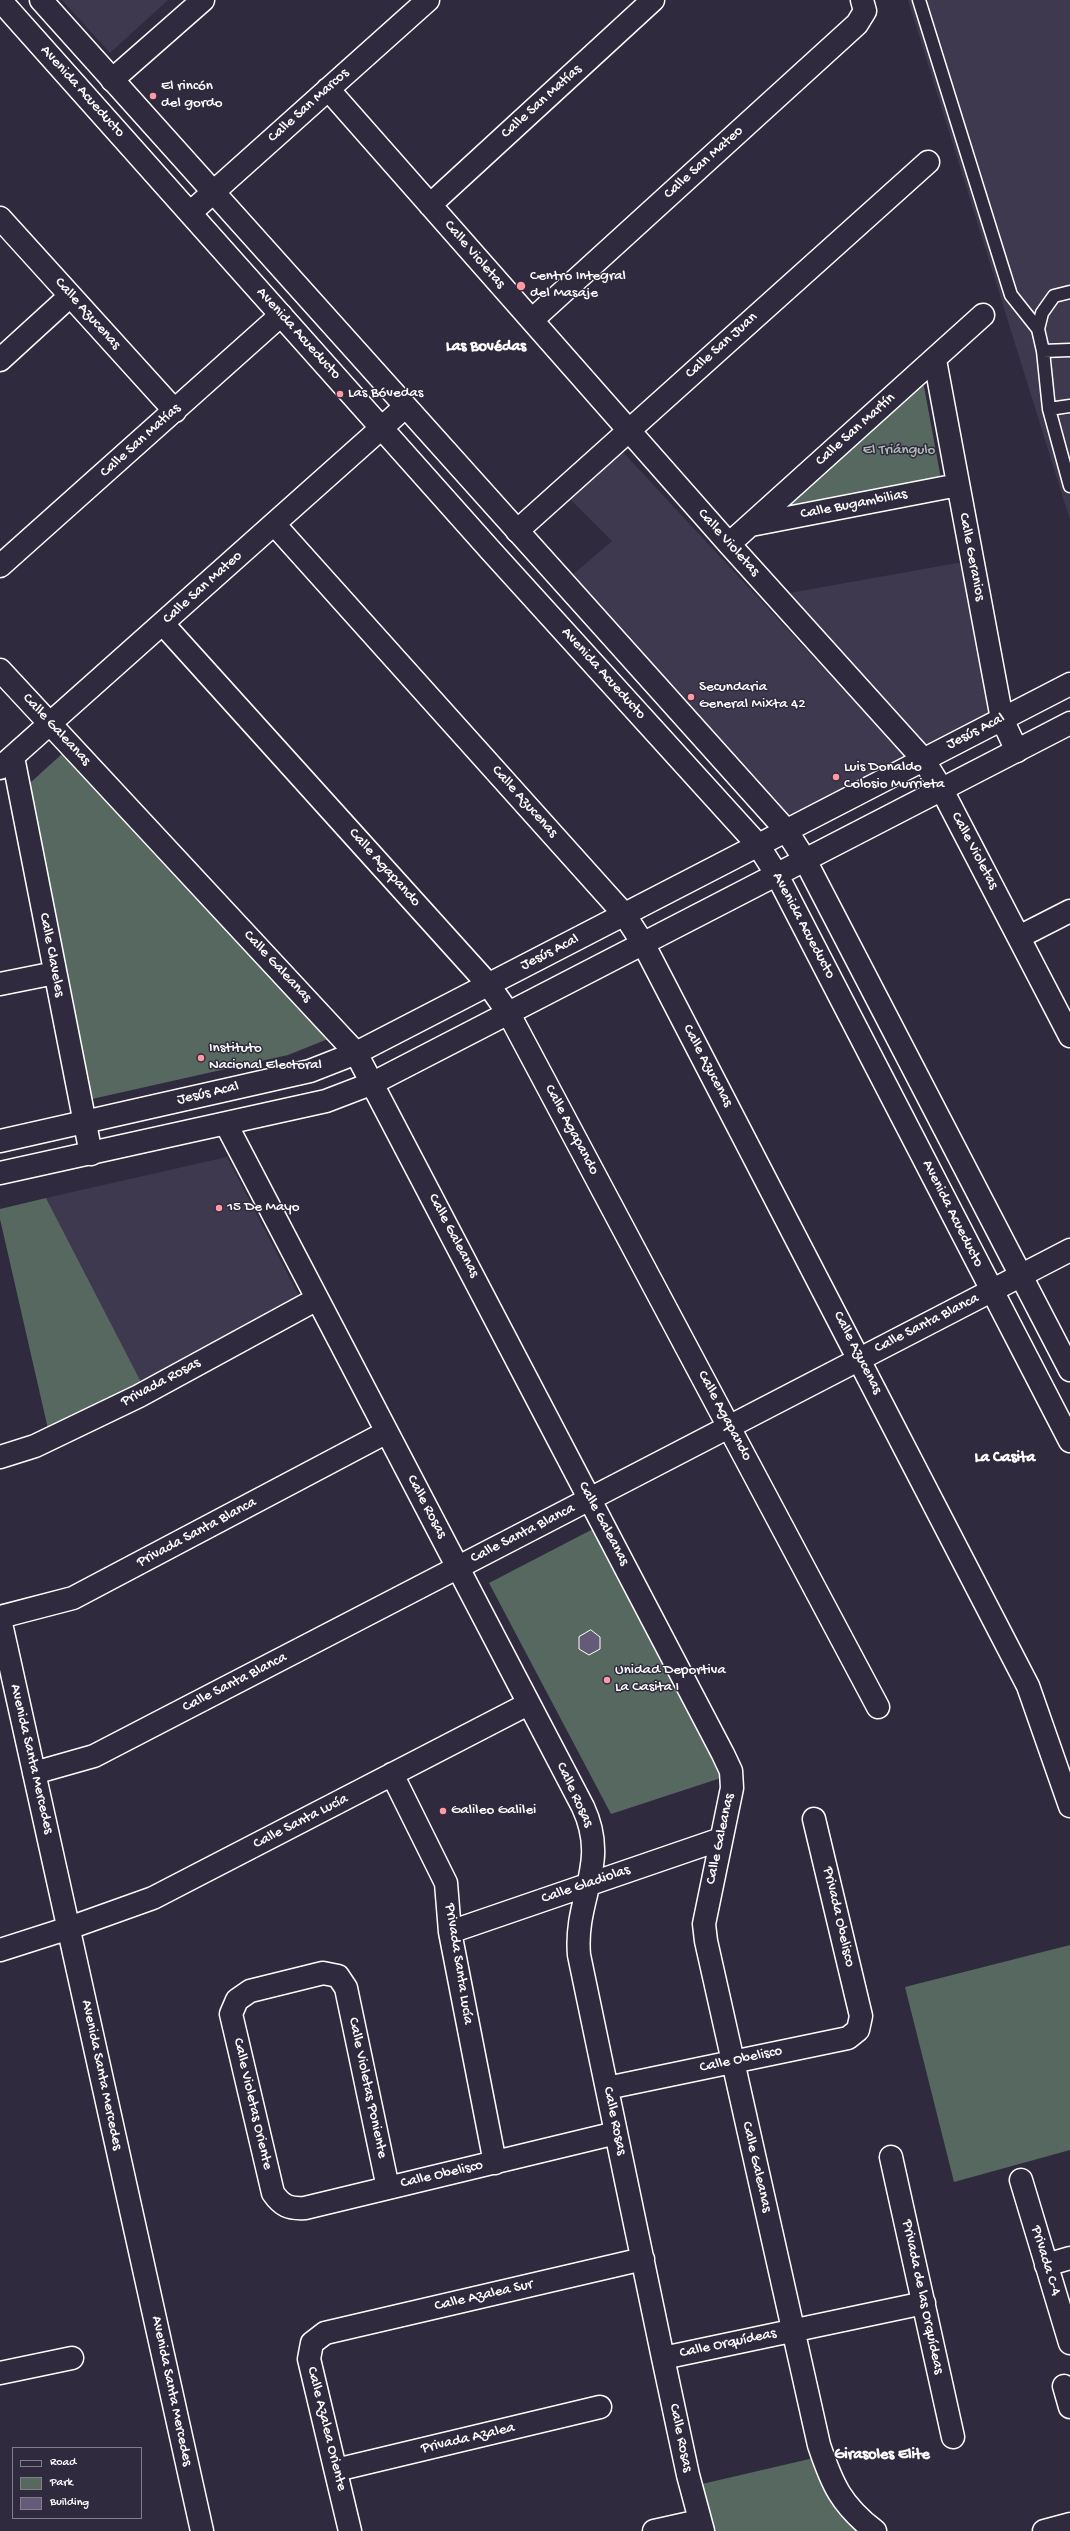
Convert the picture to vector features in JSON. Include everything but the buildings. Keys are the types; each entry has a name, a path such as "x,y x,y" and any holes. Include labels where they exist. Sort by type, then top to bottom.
{"street":[{"name":"Avenida Acueducto","path":"0,0 382,428 758,845 777,875 1070,1440"},
{"name":"Avenida Acueducto","path":"41,0 786,830 805,860 1070,1370"},
{"path":"112,80 203,0"},
{"name":"Calle San Marcos","path":"190,213 428,0"},
{"name":"Calle San Matías","path":"430,205 653,0"},
{"name":"Calle San Mateo","path":"532,320 857,24 865,11 862,0"},
{"name":"Calle Violetas","path":"328,89 728,544 923,760 942,790 1070,1036"},
{"name":"Calle San Juan","path":"517,531 928,162"},
{"name":"Calle Azucenas","path":"0,218 175,411"},
{"path":"0,360 70,296"},
{"name":"Calle San Matías","path":"0,566 281,315"},
{"name":"Calle San Martín","path":"728,544 935,360 983,315"},
{"name":"Calle Geranios","path":"935,360 1002,718 1017,751"},
{"name":"Calle San Mateo","path":"6,763 405,407"},
{"name":"Calle Bugambilias","path":"750,525 958,485"},
{"name":"Calle Azucenas","path":"274,524 624,914 644,944 1028,1686 1070,1806"},
{"name":"Calle Agapando","path":"163,624 488,984 509,1014 730,1426 878,1707"},
{"name":"Calle Galeanas","path":"0,670 356,1053 731,1771 732,1788 704,1924 732,2062 819,2445 839,2496 867,2525"},
{"name":"Jesús Acal","path":"0,1140 310,1071 356,1053 1070,684"},
{"path":"0,1173 326,1101 373,1084 1070,723"},
{"name":"Calle Claveles","path":"6,763 55,974 90,1154"},
{"path":"1019,937 1070,911"},
{"path":"0,984 55,974"},
{"name":"Calle Rosas","path":"226,1124 583,1807 592,1830 594,1862 577,1934 579,1955 663,2358 701,2526"},
{"name":"Calle Santa Blanca","path":"34,1773 94,1756 1070,1250"},
{"name":"Privada Rosas","path":"0,1457 35,1446 139,1396 317,1299"},
{"name":"Privada Santa Blanca","path":"0,1618 73,1598 387,1432"},
{"name":"Avenida Santa Mercedes","path":"0,1618 202,2531"},
{"name":"Calle Santa Lucía","path":"0,1950 69,1928 153,1898 528,1704"},
{"name":"Privada Santa Lucía","path":"392,1774 446,1883 450,1932 495,2163"},
{"name":"Privada Obelisco","path":"814,1819 861,2016"},
{"name":"Calle Gladiolas","path":"450,1932 721,1839"},
{"name":"Calle Violetas Oriente","path":"273,2193 231,2014 237,2000 250,1991 323,1973 338,1976 346,1988"},
{"name":"Calle Violetas Poniente","path":"346,1988 388,2188"},
{"name":"Calle Obelisco","path":"607,2088 848,2038 858,2030 861,2016"},
{"name":"Calle Obelisco","path":"273,2193 281,2204 292,2209 305,2208 616,2133"},
{"name":"Privada de las Orquídeas","path":"891,2158 953,2437"},
{"name":"Privada C-4","path":"1021,2180 1070,2343"},
{"path":"1046,2265 1070,2258"},
{"name":"Calle Azalea Sur","path":"325,2333 643,2259"},
{"name":"Calle Orquídeas","path":"663,2358 793,2329 924,2303"},
{"name":"Calle Azalea Oriente","path":"325,2333 312,2343 309,2359 350,2531"},
{"path":"0,2373 72,2358"},
{"path":"1064,2386 1070,2407"},
{"name":"Privada Azalea","path":"336,2470 600,2407"},
{"path":"1044,2531 1070,2524"},
{"path":"654,2531 701,2526"}],"lane":[{"path":"918,0 1011,295 1038,329 1043,350 1049,409 1070,484"},
{"path":"1038,329 1042,313 1054,296 1070,292"},
{"path":"1043,350 1070,350"},
{"path":"1049,409 1070,406"}],"shaded area":[{"path":"62,0 168,0 110,53"},
{"path":"908,0 1070,0 1070,520"},
{"path":"620,449 907,758 786,816 570,577 612,541 566,495"},
{"path":"963,562 991,711 922,746 784,594"},
{"path":"227,1157 300,1298 141,1382 46,1198"}],"green space":[{"name":"El Triángulo","path":"923,381 941,479 780,509"},
{"path":"63,753 328,1039 288,1055 92,1099 30,783"},
{"path":"46,1198 141,1382 48,1429 0,1219 0,1209"},
{"name":"Unidad Deportiva La Casita I","path":"593,1529 724,1777 611,1814 489,1583"},
{"path":"1070,1945 1070,2150 954,2182 905,1987"},
{"path":"818,2457 865,2531 715,2531 702,2484"}],"place":[{"name":"El rincón del gordo","path":"153,96"},
{"name":"Centro Integral del Masaje","path":"521,286"},
{"name":"Las Bóvedas","path":"340,394"},
{"name":"Secundaria General Mixta 42","path":"691,697"},
{"name":"Luis Donaldo Colosio Murrieta","path":"836,777"},
{"name":"Instituto Nacional Electoral","path":"201,1058"},
{"name":"15 De Mayo","path":"219,1208"},
{"name":"Unidad Deportiva La Casita I","path":"607,1680"},
{"name":"Galileo Galilei","path":"443,1811"}],"district":[{"name":"Las Bovédas","path":"486,348"},
{"name":"La Casita","path":"1005,1459"},
{"name":"Girasoles Elite","path":"882,2456"}]}
